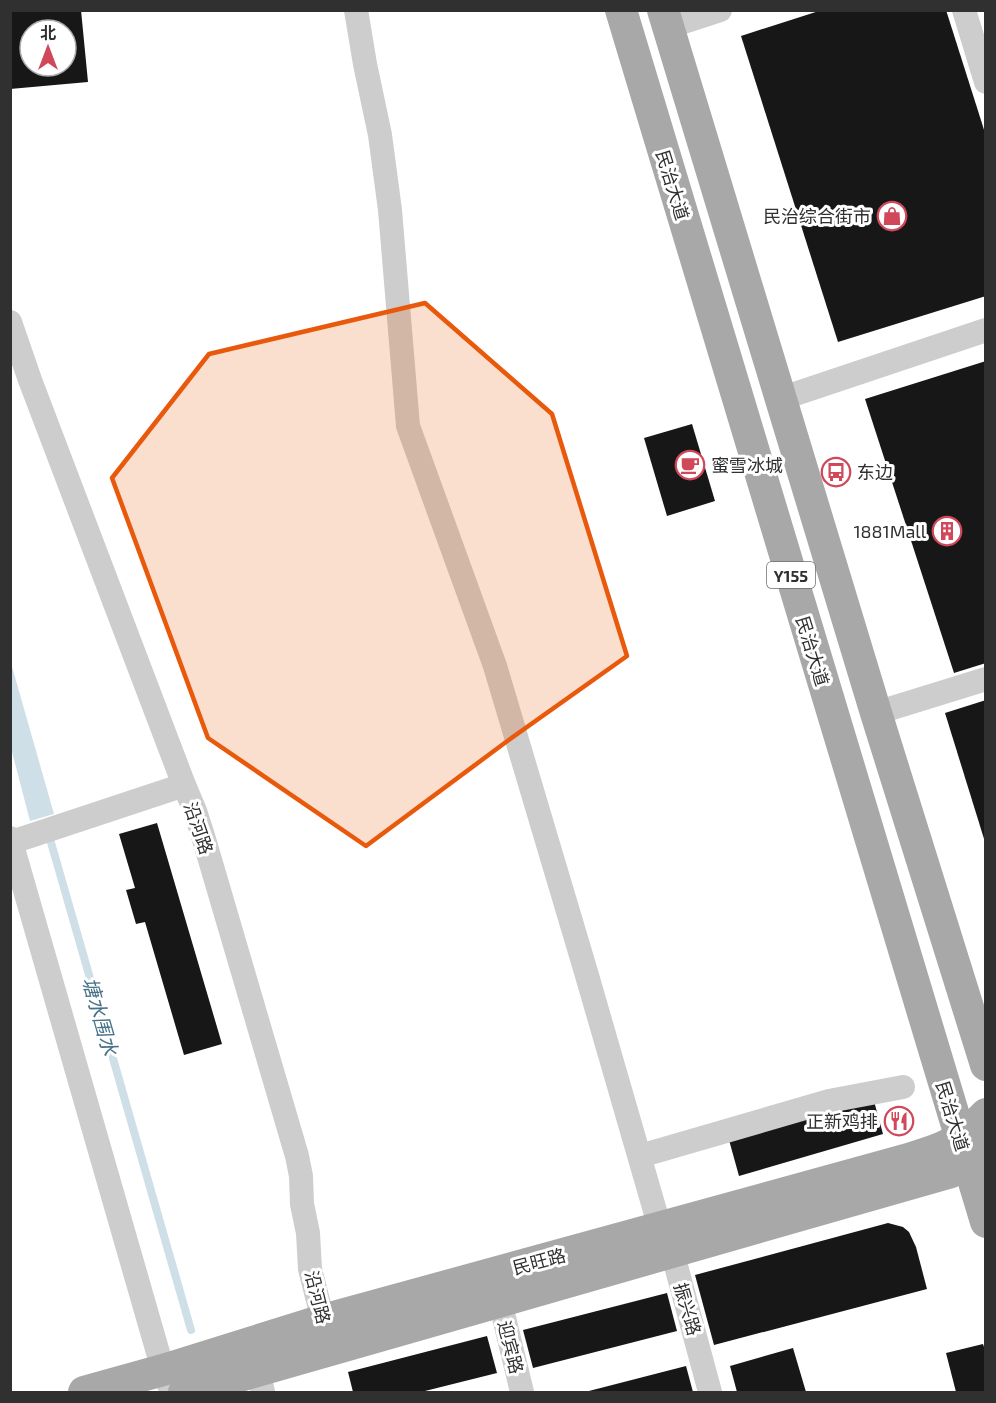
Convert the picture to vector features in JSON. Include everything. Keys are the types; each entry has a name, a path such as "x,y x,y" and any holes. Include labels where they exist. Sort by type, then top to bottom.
{"main road":[{"name":"民治大道","path":"621,10 971,1148 986,1222"},
{"name":"Y155","path":"665,19 876,713 986,1065"},
{"name":"民旺路","path":"84,1392 173,1385 257,1369 327,1335 666,1239 951,1172 971,1148 971,1130 986,1114"},
{"name":"民旺路","path":"327,1335 500,1301 666,1239"}],"street":[{"name":"振兴路","path":"356,10 380,135 390,210 408,426 495,666 704,1364 710,1392"},
{"path":"665,19 720,10"},
{"path":"964,10 986,82"},
{"name":"沿河路","path":"10,322 203,836 297,1156 301,1176 302,1204 308,1233 309,1269 327,1335"},
{"path":"780,399 986,330"},
{"path":"876,713 986,679"},
{"path":"173,1385 18,838 184,785"},
{"path":"640,1156 829,1101 903,1087"},
{"name":"迎宾路","path":"500,1301 522,1392"}],"highlighted area":[{"path":"425,303 552,414 627,656 366,846 208,738 112,478 209,354"}],"shaded area":[{"path":"11,663 54,814 30,821 11,748"}],"building":[{"path":"10,10 81,10 88,82 10,89"},
{"name":"民治综合街市","path":"822,10 946,10 986,136 986,296 838,342 741,36"},
{"name":"1881Mall","path":"986,361 986,663 954,673 865,399"},
{"path":"692,424 715,501 667,516 644,438"},
{"path":"986,700 986,841 985,842 945,713"},
{"path":"157,823 222,1044 184,1055 145,922 136,924 126,890 135,888 119,834"},
{"path":"874,1101 883,1134 739,1176 729,1140 832,1110 833,1113"},
{"path":"888,1223 903,1227 909,1232 916,1247 927,1289 714,1345 695,1275"},
{"path":"667,1293 677,1331 533,1368 523,1330"},
{"path":"487,1336 497,1373 421,1392 353,1392 348,1372"},
{"path":"983,1344 986,1353 986,1392 956,1392 946,1353"},
{"path":"793,1348 806,1392 737,1392 730,1366"},
{"path":"686,1366 693,1392 585,1392"}],"waterway":[{"name":"塘水围水","path":"48,832 191,1330"}],"place":[{"name":"民治综合街市","path":"892,216"},
{"name":"蜜雪冰城","path":"690,465"},
{"name":"东边","path":"836,472"},
{"name":"1881Mall","path":"947,531"},
{"name":"正新鸡排","path":"899,1121"}]}
